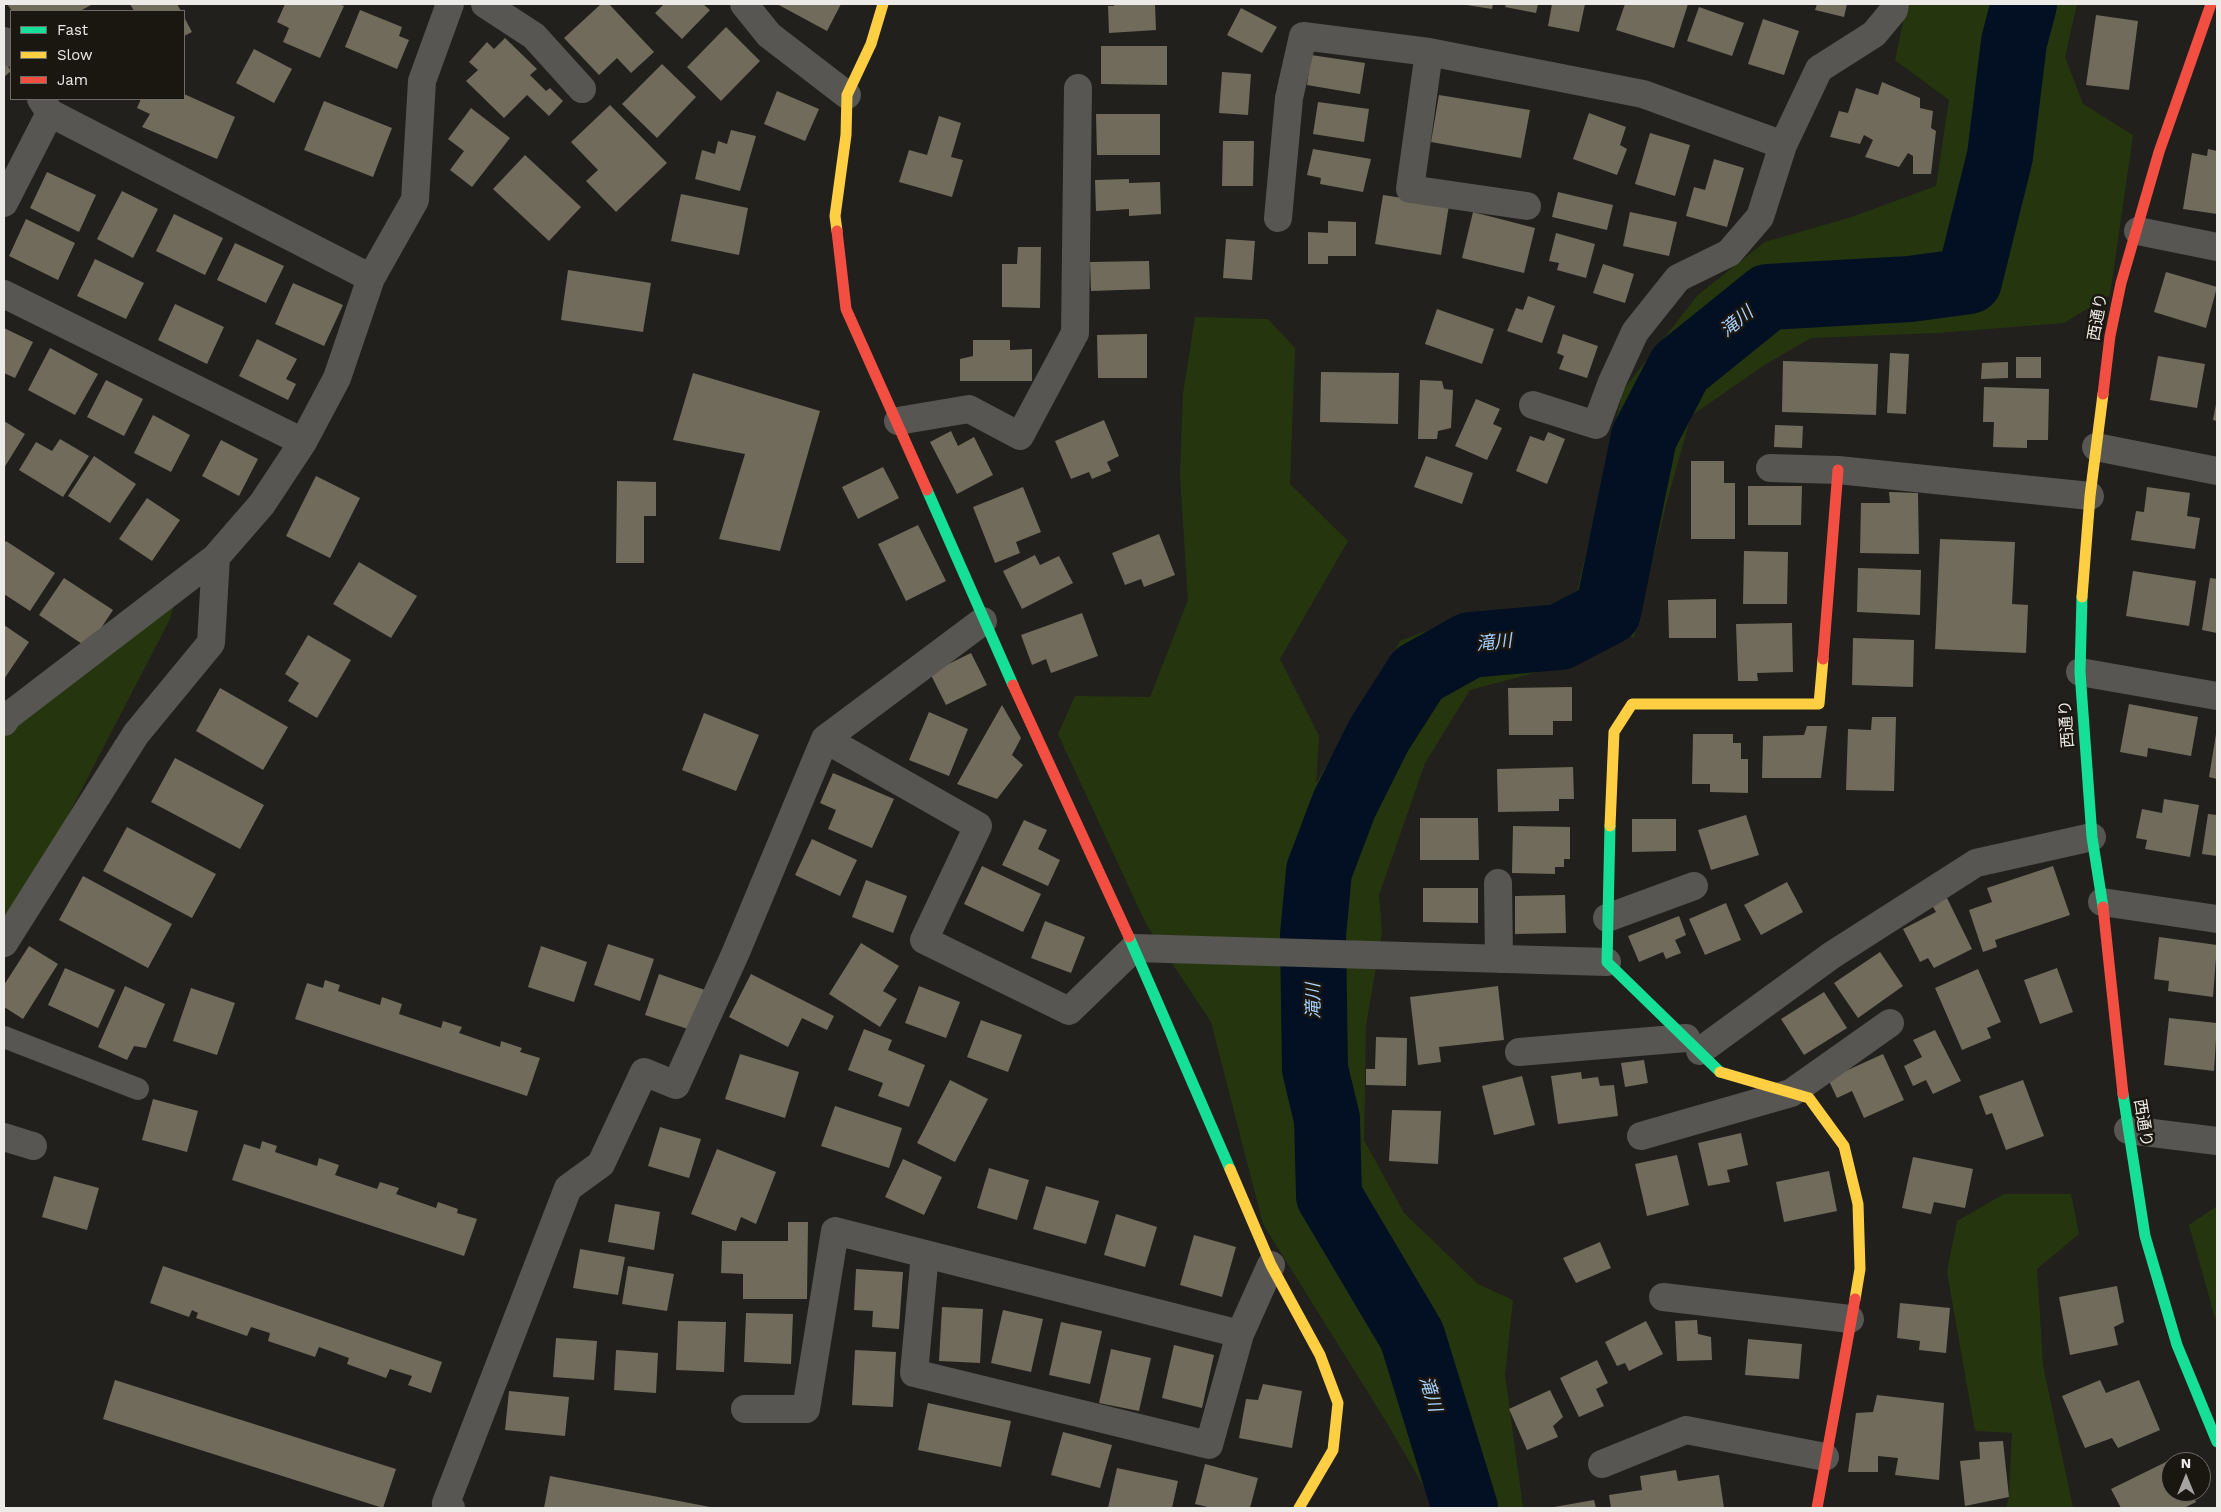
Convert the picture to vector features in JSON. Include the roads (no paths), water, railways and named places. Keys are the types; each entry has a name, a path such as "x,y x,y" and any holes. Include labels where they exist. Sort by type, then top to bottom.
{"street":[{"path":"4,722 6,717 216,557 262,504 303,442 337,378 371,278 415,200 422,82 450,4"},
{"path":"486,4 534,36 582,89"},
{"path":"744,4 769,35 847,96"},
{"path":"883,4 871,44 847,96 846,135 835,216 846,309 898,421 983,621 1134,948 1271,1265 1320,1355 1338,1403 1333,1450 1299,1508"},
{"path":"1533,405 1596,425 1612,382 1635,332 1678,278 1729,253 1760,217 1783,146 1819,69 1874,34 1894,10 1895,4"},
{"name":"西通り","path":"2211,18 2159,152 2138,231 2120,283 2110,336 2090,496 2082,581 2080,672 2092,837 2102,902 2128,1130 2144,1236 2176,1346 2217,1442"},
{"path":"1278,218 1290,98 1304,36 1428,52 1643,94 1783,146"},
{"path":"1428,52 1410,189 1527,206"},
{"path":"898,421 969,409 1020,436 1075,332 1078,88"},
{"path":"4,203 46,106 371,278"},
{"path":"2138,231 2217,247"},
{"path":"4,294 303,442"},
{"path":"2096,447 2217,471"},
{"path":"1770,468 1838,470 2090,496"},
{"path":"1607,962 1614,732 1632,704 1819,704 1838,470"},
{"path":"4,943 136,734 211,643 216,557"},
{"path":"451,1508 446,1503 568,1188 601,1164 644,1072 676,1085 736,952 825,739 983,621"},
{"path":"2080,672 2217,696"},
{"path":"825,739 978,826 924,940 1069,1012 1134,948 1607,962 1721,1073 1809,1098 1844,1146 1858,1204 1860,1269 1817,1508"},
{"path":"1519,1052 1693,1044 1976,863 2092,837"},
{"path":"1498,884 1499,959"},
{"path":"1607,918 1694,886"},
{"path":"2102,902 2217,919"},
{"path":"1641,1136 1791,1092 1890,1023"},
{"path":"2128,1130 2217,1141"},
{"path":"4,1137 33,1146"},
{"path":"745,1409 806,1409 835,1231 1240,1334"},
{"path":"925,1254 914,1374 1209,1445 1240,1334 1271,1265"},
{"path":"1663,1297 1850,1319"},
{"path":"1602,1464 1686,1430 1825,1457"}],"lane":[{"path":"4,1037 138,1089"}],"waterway":[{"name":"滝川","path":"1465,1508 1412,1336 1329,1196 1327,1119 1315,1069 1313,935 1319,871 1344,805 1379,735 1418,674 1470,645 1560,637 1608,612 1644,437 1680,368 1768,297 1910,289 1969,281 2000,156 2014,42 2024,4"}]}
